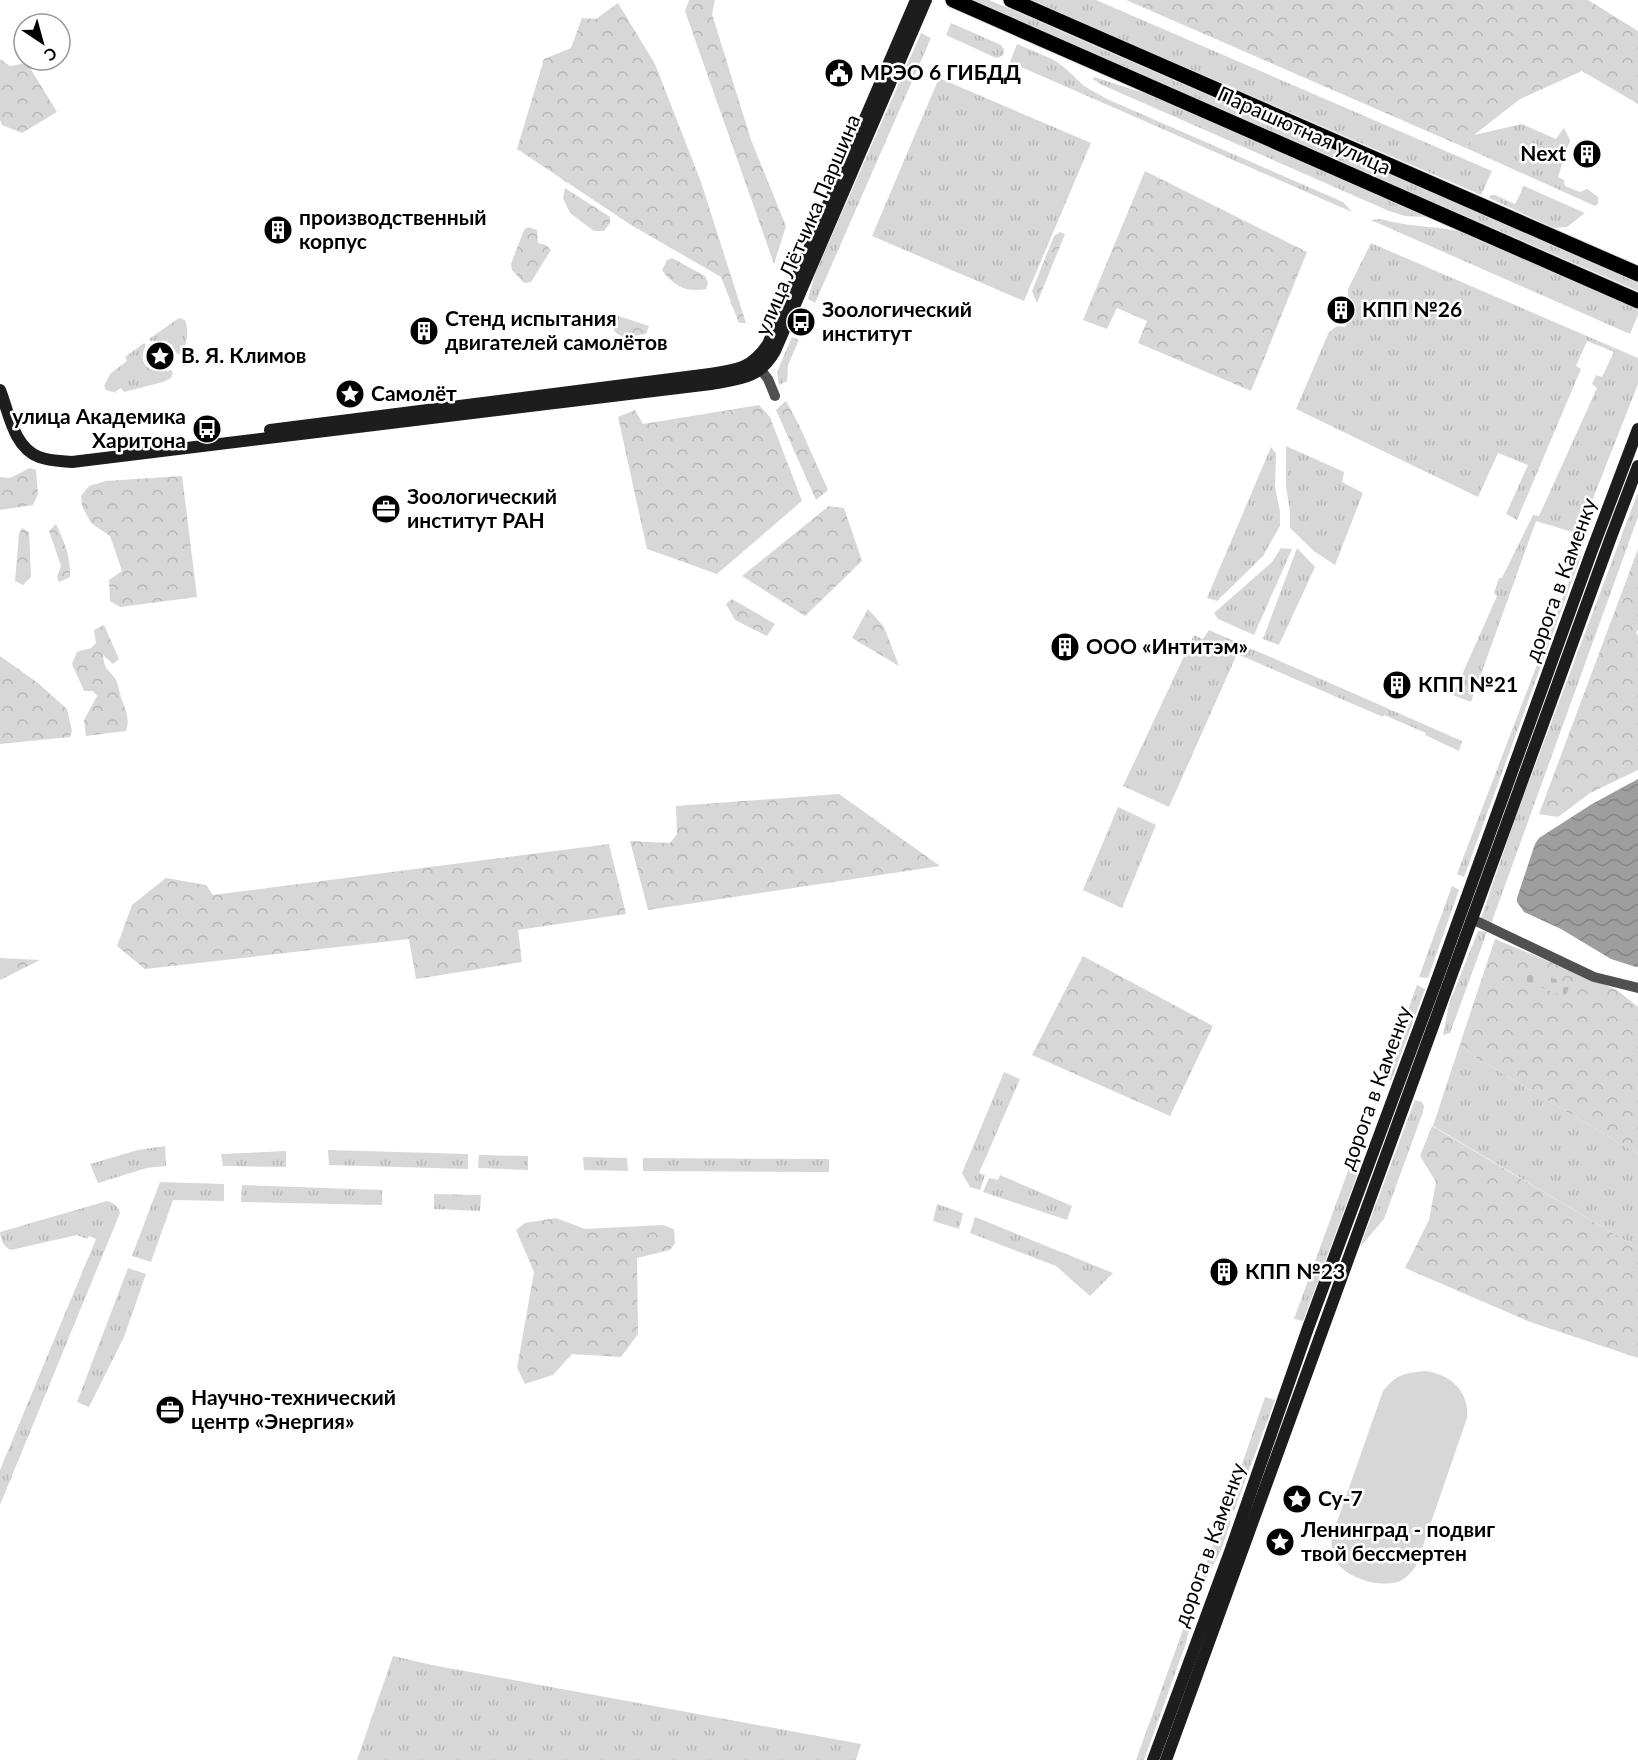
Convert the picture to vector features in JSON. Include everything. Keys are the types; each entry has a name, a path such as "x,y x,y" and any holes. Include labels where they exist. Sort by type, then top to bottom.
{"main road":[{"name":"улица Лётчика Паршина","path":"303,430 735,371 754,362 768,344 916,0"},
{"name":"улица Лётчика Паршина","path":"761,370 775,351 926,0"},
{"name":"Парашютная улица","path":"953,0 1638,301"},
{"name":"Парашютная улица","path":"1011,0 1638,274"},
{"path":"0,390 6,405 4,412 19,439 32,453 47,459 72,462 303,430 711,384 737,380 761,370"},
{"name":"дорога в Каменку","path":"1153,1760 1231,1549 1308,1328 1638,429"},
{"name":"дорога в Каменку","path":"1166,1760 1638,466"}],"street":[{"path":"761,370 776,396"},
{"path":"1472,919 1594,977 1638,988"}],"green space":[{"path":"689,0 715,0 712,14 751,140 786,226 774,264 685,11"},
{"path":"969,0 989,0 1638,282 1638,291"},
{"path":"1030,0 1096,0 1492,171 1481,195"},
{"path":"1126,0 1588,0 1638,31 1638,104 1582,71 1520,99 1474,135 1466,148"},
{"path":"618,3 655,64 701,182 746,323 739,323 721,277 631,225 517,149 544,59 571,48 582,18 596,19"},
{"path":"951,23 1001,45 1004,54 996,58 946,35"},
{"path":"921,33 931,38 815,303 808,299 815,274"},
{"path":"1017,44 1052,59 1084,86 1107,99 1343,202 1352,212 1010,62"},
{"path":"0,59 12,66 12,72 33,72 57,112 22,133 2,125 0,120"},
{"path":"1094,77 1150,95 1428,217 1405,216 1389,211 1100,84 1093,79"},
{"path":"939,78 1091,143 1024,301 872,236"},
{"path":"1522,124 1556,139 1564,128 1570,140 1558,177 1564,180 1565,186 1580,192 1587,189 1598,197 1598,204 1595,206 1466,148 1474,135"},
{"path":"1145,171 1307,252 1251,391 1138,343 1147,321 1117,308 1107,329 1083,320"},
{"path":"1524,186 1585,213 1567,227 1554,228 1489,198 1495,195 1515,204"},
{"path":"565,188 610,217 610,223 604,231 594,231 570,213 563,198"},
{"path":"1381,219 1466,233 1638,308 1638,315 1630,334 1371,220"},
{"path":"528,227 537,230 538,243 546,245 551,250 531,282 524,283 512,270 511,264 524,230"},
{"path":"1060,232 1065,234 1037,303 1032,291 1054,236"},
{"path":"1371,243 1638,358 1638,384 1579,534 1536,521 1471,702 1453,695 1497,596 1494,593 1499,578 1502,578 1533,515 1539,516 1597,388 1592,384 1596,375 1602,377 1614,352 1587,341 1576,366 1581,369 1517,520 1506,514 1528,465 1498,453 1478,497 1296,409 1329,332 1337,326 1345,327 1355,308 1349,305 1348,289"},
{"path":"672,258 705,276 708,283 706,289 686,289 670,280 662,270 667,260"},
{"path":"612,314 649,326 646,334 621,336 614,329"},
{"path":"179,318 185,320 187,328 182,354 177,354 172,345 166,341 150,341 149,339"},
{"path":"792,337 799,340 788,365 787,381 779,385 777,372"},
{"path":"144,343 146,345 143,352 144,363 152,370 171,370 173,373 171,378 124,392 121,388 116,393 106,390 104,386 110,374 127,361 125,357"},
{"path":"786,401 828,490 816,500 776,410"},
{"path":"759,405 770,417 802,501 717,574 647,549 618,417 635,410 643,424"},
{"path":"1286,446 1344,472 1342,482 1363,493 1335,565 1315,552 1290,528 1286,486"},
{"path":"1271,447 1276,453 1275,487 1280,526 1263,556 1217,601 1207,598"},
{"path":"30,468 36,470 38,494 33,505 0,510 0,477 10,478"},
{"path":"182,476 197,597 120,607 110,601 109,580 122,571 110,536 91,523 82,506 81,496 89,486 106,481"},
{"path":"1638,492 1638,517 1491,924 1481,918 1515,819"},
{"path":"829,506 844,508 862,561 805,616 742,576"},
{"path":"56,524 66,549 70,570 70,577 59,582 57,577 61,566 49,531"},
{"path":"22,528 29,532 31,577 23,585 15,581 19,534"},
{"path":"1281,548 1292,549 1254,635 1218,619 1214,613 1272,562"},
{"path":"1297,548 1315,567 1279,645 1263,639"},
{"path":"1638,549 1638,630 1636,632 1638,636 1638,770 1590,793 1558,817 1539,814"},
{"path":"1579,555 1581,556 1464,877 1457,874"},
{"path":"732,599 775,624 767,636 735,620 726,604"},
{"path":"868,609 884,627 899,666 852,638"},
{"path":"104,625 119,659 113,664 103,655 104,661 106,668 117,683 128,722 126,731 86,736 84,720 97,696 93,691 84,691 72,664 77,652 91,648 96,643 94,630"},
{"path":"1209,630 1462,741 1459,751 1425,735 1426,733 1384,715 1383,717 1237,654 1169,807 1123,786 1194,635 1203,639"},
{"path":"0,656 38,683 67,709 72,731 70,737 0,744"},
{"path":"839,794 940,866 648,910 630,841 670,843 677,834 676,806"},
{"path":"1118,807 1156,825 1122,908 1083,890"},
{"path":"609,844 626,914 518,930 522,962 416,979 409,939 145,969 117,946 132,905 166,878 206,885 213,895"},
{"path":"1452,886 1459,890 1428,978 1419,977"},
{"path":"1478,931 1487,932 1450,1033 1443,1035 1449,1004"},
{"path":"1495,939 1617,990 1638,1007 1638,1154 1475,1057 1460,1044"},
{"path":"1083,956 1213,1026 1170,1116 1032,1055"},
{"path":"0,958 40,960 0,980"},
{"path":"1528,968 1570,985 1565,997 1523,980"},
{"path":"1417,985 1425,989 1391,1081 1384,1076"},
{"path":"1460,1044 1475,1057 1638,1154 1638,1248 1433,1126"},
{"path":"1004,1072 1020,1079 979,1173 985,1175 980,1190 970,1187 962,1173"},
{"path":"1415,1100 1422,1102 1423,1112 1384,1219 1360,1247"},
{"path":"1432,1126 1638,1248 1638,1358 1530,1322 1405,1268 1429,1220 1436,1182 1420,1156"},
{"path":"165,1146 166,1166 147,1168 98,1183 90,1164 138,1150"},
{"path":"1363,1147 1355,1181 1303,1321 1294,1319 1356,1149"},
{"path":"328,1150 468,1154 468,1169 329,1165"},
{"path":"286,1151 286,1167 223,1166 221,1154"},
{"path":"479,1155 528,1156 528,1170 478,1168"},
{"path":"583,1157 627,1158 628,1171 584,1170"},
{"path":"643,1158 829,1159 829,1172 643,1171"},
{"path":"1000,1175 1072,1206 1067,1220 983,1192 989,1178 998,1180"},
{"path":"160,1182 224,1184 224,1201 173,1200 151,1262 132,1256"},
{"path":"242,1185 382,1190 382,1205 241,1202"},
{"path":"434,1194 481,1195 480,1211 434,1209"},
{"path":"107,1201 115,1205 120,1213 0,1505 0,1470 96,1239 89,1236 87,1239 77,1235 11,1250 3,1243 0,1232"},
{"path":"937,1204 963,1213 959,1229 933,1221"},
{"path":"975,1217 1113,1273 1090,1296 1056,1266 970,1233"},
{"path":"556,1218 585,1229 663,1225 674,1229 675,1243 670,1250 637,1258 638,1334 621,1357 572,1354 553,1375 525,1384 517,1368 534,1272 516,1230 525,1223"},
{"path":"128,1268 146,1274 124,1337 89,1407 77,1402"},
{"path":"1426,1371 1443,1376 1457,1386 1465,1400 1467,1418 1416,1566 1406,1577 1397,1582 1385,1584 1360,1579 1339,1565 1333,1556 1331,1539 1383,1391 1402,1375"},
{"path":"1265,1397 1275,1400 1234,1511 1228,1505"},
{"path":"1226,1519 1231,1521 1221,1550 1206,1579 1201,1578 1221,1523"},
{"path":"1189,1613 1193,1613 1186,1643 1144,1760 1136,1760"},
{"path":"393,1656 861,1744 856,1760 357,1760"}],"water":[{"path":"1638,779 1638,967 1636,967 1611,959 1561,929 1524,912 1517,898 1539,838 1592,804"}],"place":[{"name":"МРЭО 6 ГИБДД","path":"839,73"},
{"name":"Next","path":"1587,154"},
{"name":"производственный корпус","path":"278,230"},
{"name":"КПП №26","path":"1341,310"},
{"name":"Зоологический институт","path":"801,322"},
{"name":"Стенд испытания двигателей самолётов","path":"424,331"},
{"name":"В. Я. Климов","path":"160,356"},
{"name":"Самолёт","path":"350,394"},
{"name":"улица Академика Харитона","path":"207,429"},
{"name":"Зоологический институт РАН","path":"386,509"},
{"name":"ООО «Интитэм»","path":"1065,647"},
{"name":"КПП №21","path":"1397,685"},
{"name":"КПП №23","path":"1224,1272"},
{"name":"Научно-технический центр «Энергия»","path":"170,1410"},
{"name":"Су-7","path":"1297,1499"},
{"name":"Ленинград - подвиг твой бессмертен","path":"1280,1542"}]}
